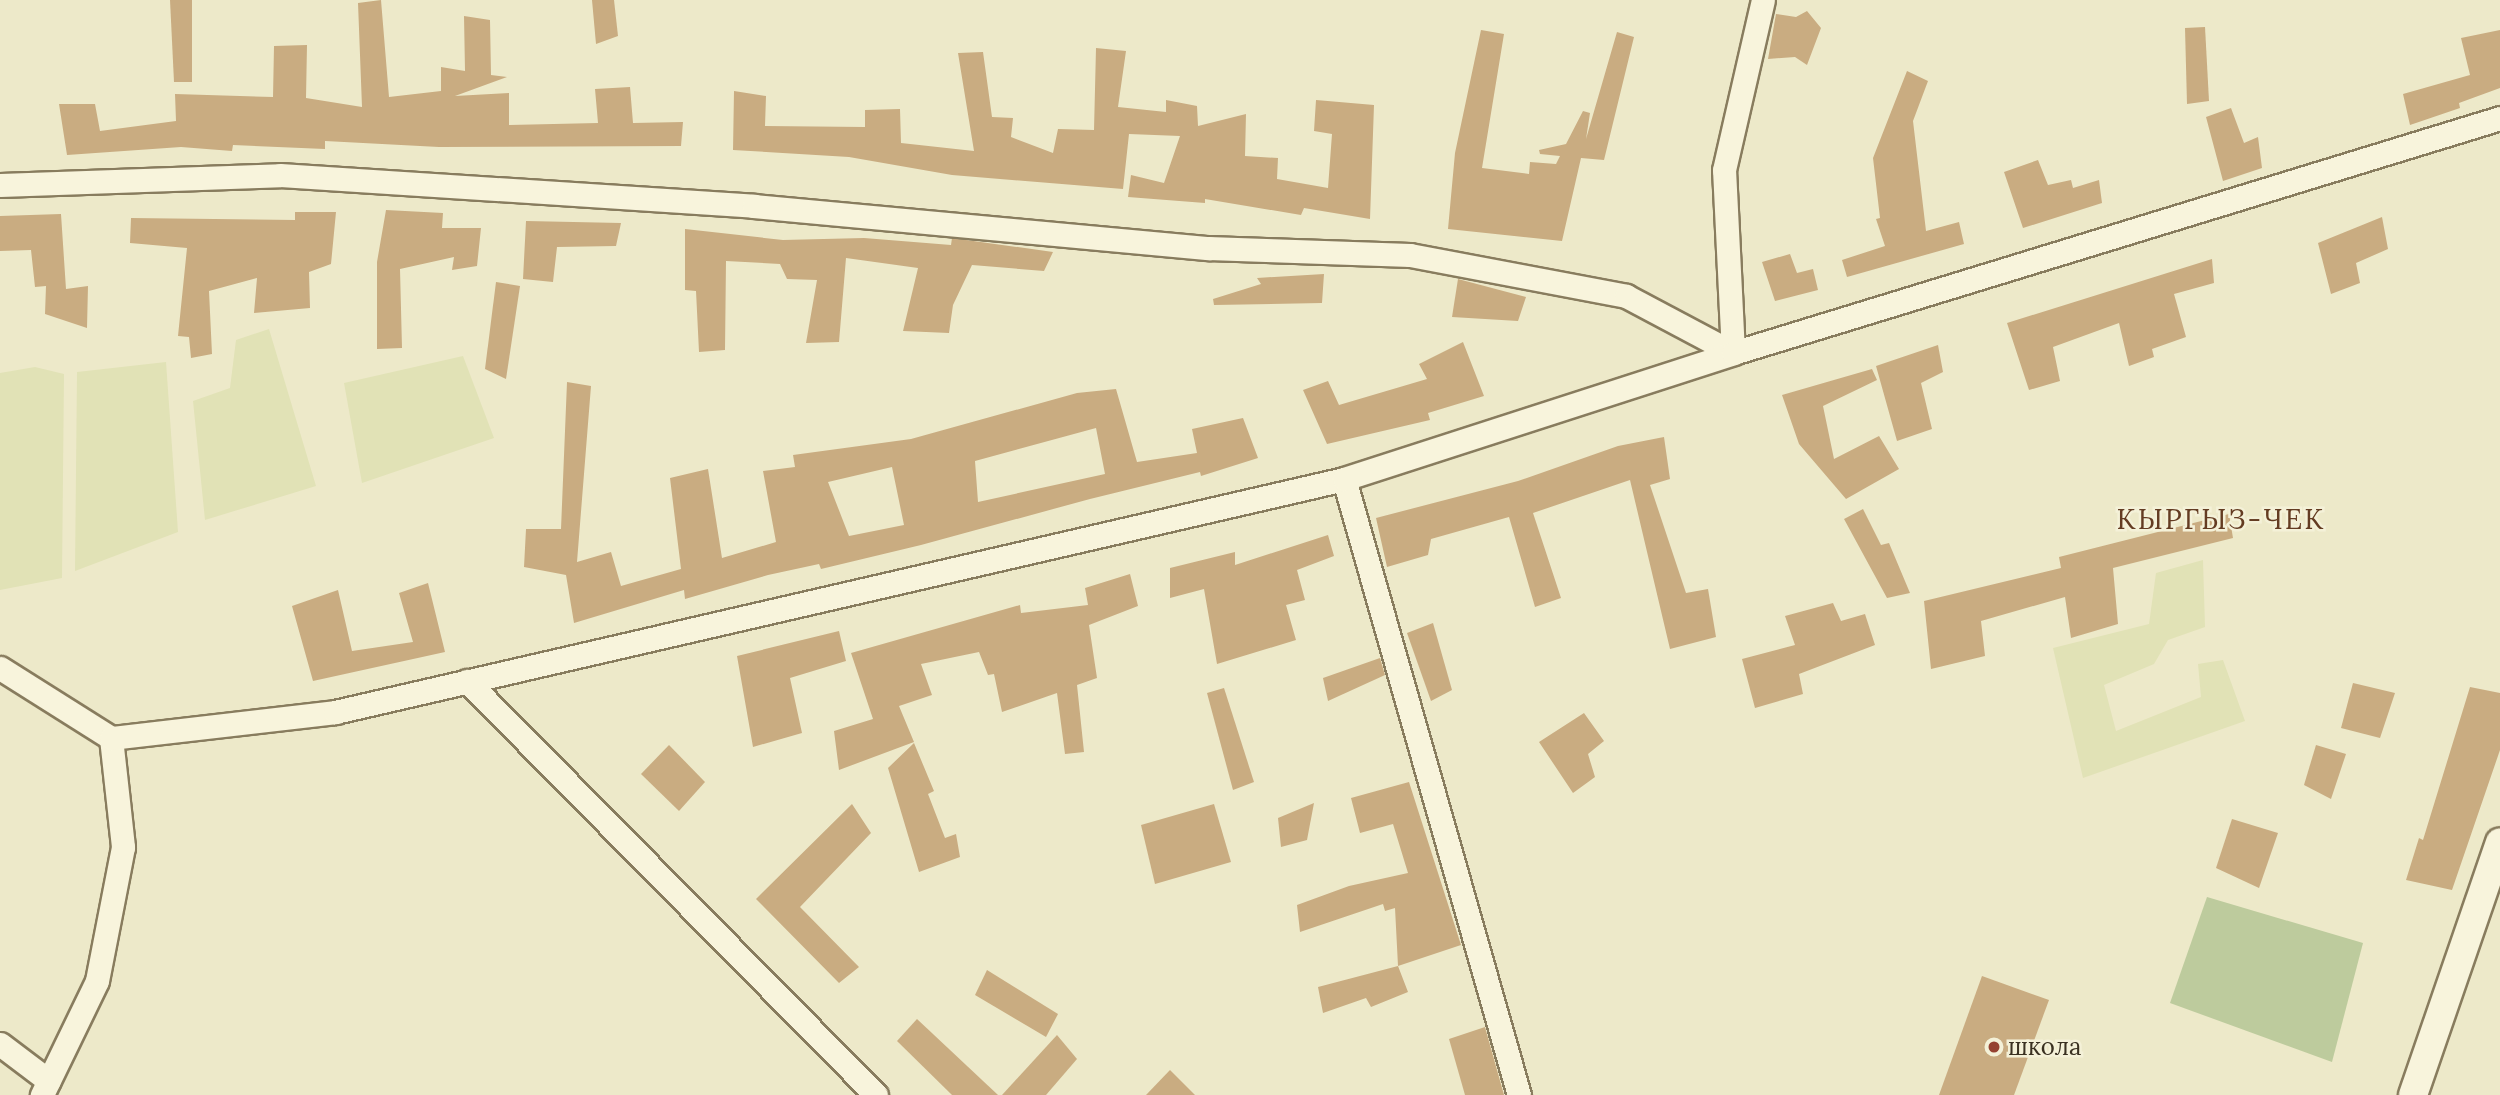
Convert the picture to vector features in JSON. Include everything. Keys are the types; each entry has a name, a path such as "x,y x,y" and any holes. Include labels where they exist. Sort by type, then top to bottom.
{"street":[{"path":"1733,353 1724,170 1763,0"},
{"path":"0,667 111,738 335,712 1343,479 1733,353 2500,118"},
{"path":"0,185 280,175 754,206 1208,248 1410,255 1626,296 1733,353"},
{"path":"1343,479 1519,1095"},
{"path":"467,681 876,1095"},
{"path":"0,1044 45,1088 97,981 120,860 111,738"},
{"path":"2413,1095 2500,843"}],"green space":[{"path":"269,329 316,486 205,520 193,401 230,388 236,340"},
{"path":"463,356 494,438 362,483 344,383"},
{"path":"166,362 178,532 75,571 77,372"},
{"path":"35,367 64,374 62,578 0,590 0,373"},
{"path":"2203,560 2205,627 2168,640 2154,664 2104,685 2116,731 2201,697 2198,664 2223,660 2245,721 2083,778 2053,648 2149,624 2156,573"},
{"path":"2207,897 2363,943 2332,1062 2170,1003"}],"building":[{"path":"170,0 192,0 192,82 174,82"},
{"path":"381,0 389,97 441,91 441,67 465,71 464,16 490,20 491,75 507,77 455,96 509,93 509,125 598,123 595,89 630,87 633,123 683,122 681,146 439,147 325,141 325,149 233,145 232,151 181,147 67,155 59,104 95,104 100,131 176,121 175,94 273,97 274,46 307,45 306,98 362,107 358,3"},
{"path":"592,0 614,0 618,36 596,44"},
{"path":"1807,11 1821,28 1807,65 1795,57 1768,59 1776,14 1796,17"},
{"path":"2205,27 2209,101 2187,104 2185,28"},
{"path":"1481,30 1504,34 1482,168 1529,174 1530,162 1556,164 1560,156 1540,154 1539,150 1566,144 1583,111 1590,113 1586,139 1617,32 1634,37 1604,160 1581,158 1562,241 1448,229 1455,153"},
{"path":"2500,30 2500,88 2459,103 2460,108 2410,125 2403,94 2470,75 2461,38"},
{"path":"1096,48 1126,51 1118,107 1166,112 1166,100 1197,106 1198,126 1246,114 1245,156 1278,158 1277,179 1328,188 1332,134 1314,131 1316,100 1374,105 1370,219 1304,208 1301,215 1205,199 1205,203 1128,197 1131,175 1164,183 1180,136 1129,134 1123,189 952,175 849,157 733,150 734,91 766,96 765,126 865,127 865,110 900,109 901,143 974,151 958,53 983,52 992,117 1013,118 1011,137 1053,153 1058,129 1094,130"},
{"path":"1907,71 1928,81 1913,121 1926,231 1959,222 1964,244 1847,277 1842,260 1885,246 1876,219 1880,218 1873,158"},
{"path":"2231,108 2244,143 2258,137 2262,168 2223,181 2206,117"},
{"path":"2038,160 2048,185 2071,180 2073,188 2099,180 2102,203 2023,228 2004,172"},
{"path":"386,210 443,213 442,228 481,228 477,266 452,270 454,257 400,269 402,348 377,349 377,262"},
{"path":"295,212 336,212 331,264 309,272 310,308 254,313 257,278 209,291 212,354 191,358 189,337 178,336 187,248 130,243 131,218 295,220"},
{"path":"61,214 66,289 88,286 87,328 45,314 46,286 35,287 31,250 0,251 0,216"},
{"path":"2382,217 2388,249 2356,263 2360,283 2331,294 2318,243"},
{"path":"526,221 621,223 616,246 557,247 553,282 523,279"},
{"path":"685,229 783,240 864,238 951,245 952,238 1053,252 1044,271 972,265 953,305 949,333 903,331 918,268 846,258 839,342 806,343 817,280 787,279 780,264 726,261 725,350 699,352 696,291 685,290"},
{"path":"1790,254 1797,273 1813,269 1818,290 1775,301 1762,262"},
{"path":"2212,259 2214,283 2174,294 2186,337 2152,349 2154,357 2129,366 2119,323 2053,347 2060,381 2029,390 2007,323"},
{"path":"1324,274 1322,303 1214,305 1213,299 1261,284 1257,278"},
{"path":"1458,279 1526,297 1518,321 1452,317"},
{"path":"496,282 520,286 506,379 485,369"},
{"path":"1463,342 1484,396 1428,413 1430,420 1327,444 1303,390 1328,381 1339,405 1427,379 1419,364"},
{"path":"1938,345 1943,372 1921,383 1932,429 1897,441 1876,366"},
{"path":"1872,369 1877,380 1823,406 1834,459 1879,436 1899,469 1846,499 1799,444 1782,395"},
{"path":"567,382 591,386 577,562 611,552 621,586 681,569 670,478 708,469 722,558 776,542 763,471 795,467 793,455 911,439 1077,393 1116,389 1137,462 1197,453 1192,429 1243,418 1258,458 1201,476 1200,472 821,569 819,564 768,575 685,599 684,590 574,623 566,575 524,567 526,529 561,529","holes":["1096,428 1105,474 978,502 975,461","892,467 904,525 849,536 828,482"]},
{"path":"1664,437 1670,479 1650,485 1686,593 1708,589 1716,637 1670,649 1630,480 1533,513 1561,598 1535,607 1509,517 1431,539 1428,555 1387,567 1376,518 1518,481 1618,446"},
{"path":"1863,509 1881,545 1889,543 1910,593 1887,598 1844,519"},
{"path":"2229,514 2233,538 2113,568 2118,624 2071,638 2065,597 1981,621 1985,656 1931,669 1924,601 2061,568 2059,557"},
{"path":"1328,535 1334,556 1297,570 1305,600 1286,605 1296,640 1217,664 1204,589 1170,598 1170,568 1235,552 1235,565"},
{"path":"1130,574 1138,606 1089,625 1097,678 1077,685 1084,752 1065,754 1057,693 1002,712 994,674 988,675 979,652 921,664 932,695 899,706 914,742 839,770 834,731 873,719 851,653 1020,605 1021,613 1088,605 1085,588"},
{"path":"428,583 445,652 313,681 292,606 338,590 352,651 413,642 399,593"},
{"path":"1833,603 1841,621 1865,614 1875,645 1799,674 1803,694 1755,708 1742,659 1795,645 1785,616"},
{"path":"1433,623 1452,690 1431,701 1407,633"},
{"path":"839,631 846,661 790,678 802,733 753,747 737,656"},
{"path":"1380,658 1385,675 1328,701 1323,678"},
{"path":"2353,683 2395,693 2380,738 2341,728"},
{"path":"2470,687 2500,693 2500,750 2452,890 2406,880 2419,838 2423,840"},
{"path":"1224,688 1254,782 1233,790 1207,693"},
{"path":"1584,713 1604,741 1588,754 1595,777 1573,793 1539,742"},
{"path":"914,743 934,791 928,794 945,838 956,834 960,857 919,872 888,768"},
{"path":"669,745 705,782 679,811 641,774"},
{"path":"2316,745 2346,754 2331,799 2304,785"},
{"path":"1409,782 1461,945 1398,966 1395,908 1385,911 1383,904 1300,932 1297,905 1349,886 1408,873 1393,824 1360,833 1351,798"},
{"path":"1314,803 1307,840 1281,847 1278,818"},
{"path":"852,804 871,833 800,907 859,967 839,983 756,899"},
{"path":"1214,804 1231,862 1155,884 1141,825"},
{"path":"2232,819 2278,833 2259,888 2216,868"},
{"path":"1398,966 1408,992 1371,1007 1366,998 1323,1013 1318,987"},
{"path":"987,970 1058,1014 1046,1037 975,995"},
{"name":"школа","path":"1982,976 2049,1000 2014,1095 1939,1095"},
{"path":"917,1019 998,1095 952,1095 897,1041"},
{"path":"1485,1027 1504,1095 1465,1095 1449,1039"},
{"path":"1057,1035 1077,1059 1046,1095 1002,1095"},
{"path":"1170,1070 1195,1095 1146,1095"}],"place":[{"name":"школа","path":"1994,1047"}],"district":[{"name":"КЫРГЫЗ-ЧЕК","path":"2221,519"}]}
